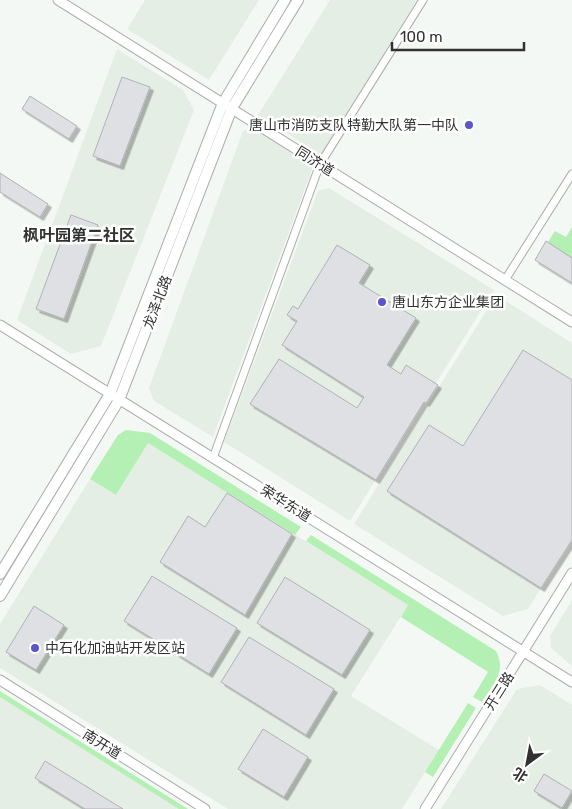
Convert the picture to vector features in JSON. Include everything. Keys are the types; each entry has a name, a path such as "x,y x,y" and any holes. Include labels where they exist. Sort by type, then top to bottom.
{"main road":[{"name":"龙泽北路","path":"0,596 114,397 228,106 285,0"},
{"name":"龙泽北路","path":"228,106 298,0"},
{"name":"龙泽北路","path":"0,574 114,397"}],"street":[{"name":"同济道","path":"58,0 572,322"},
{"path":"213,458 320,164 423,0"},
{"path":"505,280 572,174"},
{"name":"荣华东道","path":"0,325 572,682"},
{"name":"开三路","path":"426,809 572,573"},
{"name":"南开道","path":"0,680 205,809"}],"shaded area":[{"path":"145,0 259,0 209,80 127,29"},
{"path":"330,0 418,0 321,155 258,115"},
{"path":"117,49 183,90 194,110 101,346 71,354 17,320"},
{"path":"252,127 313,167 213,437 154,401 149,388 243,131"},
{"path":"329,188 494,290 350,521 224,442 318,191"},
{"path":"496,295 572,343 572,538 528,609 503,616 354,524"},
{"path":"148,443 408,605 351,696 439,750 402,809 228,809 0,668 0,624 90,479 116,495"},
{"path":"572,600 572,666 551,648 550,636"},
{"path":"540,685 572,705 572,809 441,809 517,689"},
{"path":"0,697 180,809 0,809"}],"green space":[{"path":"572,227 572,273 541,253 555,231 566,237"},
{"path":"126,430 150,433 301,527 295,535 148,443 116,495 90,479 118,435"},
{"path":"311,535 496,651 500,665 499,672 482,702 473,697 488,672 401,617 408,605 306,541"},
{"path":"0,691 188,809 179,809 0,697"},
{"path":"468,703 476,708 433,777 425,772"}],"building":[{"path":"122,77 150,87 120,166 93,156"},
{"path":"30,96 77,126 69,139 22,109"},
{"path":"0,173 48,204 40,217 0,192"},
{"path":"71,215 98,225 64,319 36,309"},
{"path":"546,241 572,258 572,283 535,260"},
{"path":"337,245 370,265 359,283 416,318 387,365 401,374 406,365 438,385 426,403 424,402 376,480 250,404 279,359 357,408 364,397 282,345 297,321 287,315 293,306 298,309"},
{"path":"523,350 572,380 572,540 541,588 387,491 429,425 463,446"},
{"path":"227,493 292,534 245,615 160,562 188,516 205,527"},
{"path":"152,576 237,628 209,674 124,621"},
{"path":"285,577 370,630 342,675 257,623"},
{"path":"34,606 64,625 36,670 6,652"},
{"path":"249,637 334,689 306,735 221,682"},
{"path":"263,729 308,757 284,797 238,769"},
{"path":"45,761 123,809 85,809 35,778"},
{"path":"544,774 572,791 562,808 534,791"}],"place":[{"name":"唐山市消防支队特勤大队第一中队","path":"469,125"},
{"name":"唐山东方企业集团","path":"382,302"},
{"name":"中石化加油站开发区站","path":"35,648"}],"district":[{"name":"枫叶园第二社区","path":"79,235"}]}
